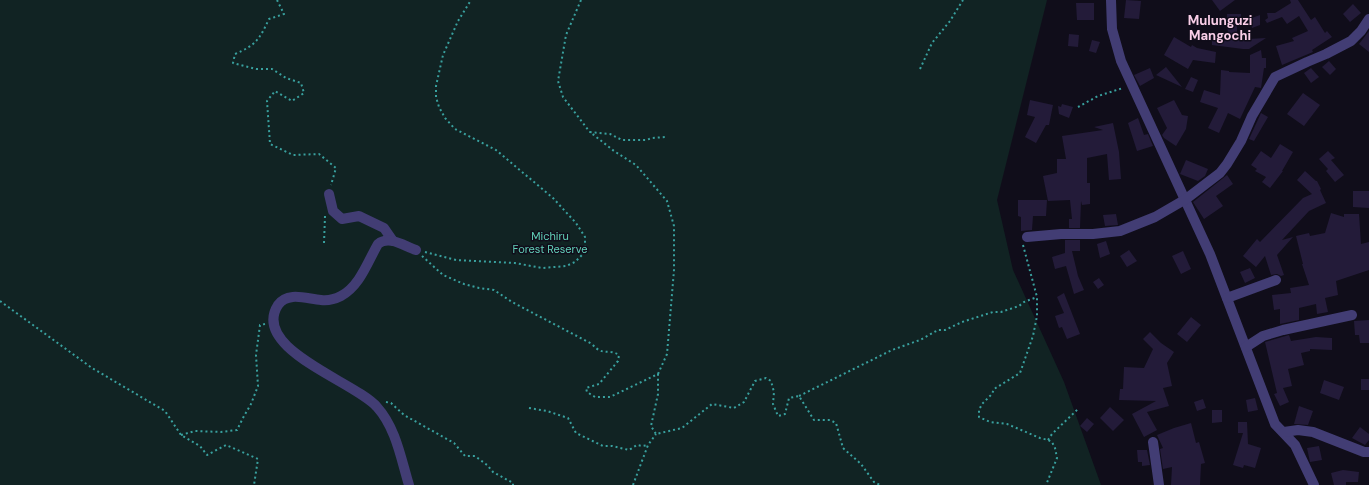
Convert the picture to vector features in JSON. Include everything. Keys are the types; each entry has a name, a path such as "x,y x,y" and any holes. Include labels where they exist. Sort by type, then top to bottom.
{"street":[{"path":"1111,0 1112,29 1121,61 1186,199 1228,298 1275,424 1295,445 1314,485"},
{"path":"1027,237 1061,234 1093,234 1120,231 1155,217 1186,199 1220,173 1228,164 1241,141 1252,116 1275,77 1351,41 1361,31 1369,19"},
{"path":"329,194 333,211 342,219 359,216 384,228 393,241"},
{"path":"409,485 388,422 378,407 368,397 322,372 295,354 277,335 273,323 280,303 291,298 298,296 329,300 342,295 352,288 363,273 378,244 382,241 393,241 416,250"},
{"path":"1228,298 1276,280"},
{"path":"1246,347 1263,336 1283,330 1352,315"},
{"path":"1284,432 1298,430 1313,432 1364,452 1369,452"},
{"path":"1154,442 1159,485"}],"path":[{"path":"277,0 284,14 269,19 260,37 250,47 235,54 234,63 256,69 272,69 286,78 301,83 304,92 292,101 275,91 267,101 270,144 293,155 319,154 336,168 329,194"},
{"path":"416,250 456,260 515,263 542,268 566,266 575,262 582,255 585,246 585,237 576,223 554,198 496,150 456,129 445,118 439,107 436,97 436,86 443,55 458,20 471,0"},
{"path":"581,0 566,35 558,81 564,97 590,132 614,151 636,165 667,201 674,226 674,270 667,354 658,374 658,394 651,426 656,434"},
{"path":"920,69 932,44 950,21 963,0"},
{"path":"1078,107 1098,96 1132,85"},
{"path":"590,132 610,134 622,140 666,138"},
{"path":"324,243 326,212"},
{"path":"1027,237 1022,246 1037,297 1037,316 1033,336 1020,373 994,389 992,394 982,404 979,410 979,417 990,422 1007,424 1052,442 1057,458 1046,485"},
{"path":"416,250 443,275 464,284 494,290 512,302 592,344 597,350 614,352 619,355 618,361 599,384 586,388 587,392 595,397 610,397 658,374"},
{"path":"633,485 648,445 656,434 682,428 712,404 734,408 744,402 754,381 766,378 771,382 774,392 773,404 778,416 785,414 789,398 799,396 892,350 920,340 938,330 945,330 962,322 993,312 1001,312 1019,306 1024,302 1037,297"},
{"path":"0,301 92,368 164,412 181,435 200,446 207,455 226,445 258,459 254,485"},
{"path":"181,435 195,431 221,432 237,430 251,404 258,386 256,355 260,325 273,323"},
{"path":"799,396 814,420 830,420 836,423 844,448 861,464 874,482 880,485"},
{"path":"368,397 391,403 404,415 454,444 465,456 475,456 487,465 493,472 513,483 513,485"},
{"path":"528,408 547,411 568,418 576,433 603,446 612,446 629,450 637,445 648,445"},
{"path":"1048,440 1052,434 1078,409"}],"green space":[{"name":"Michiru Forest Reserve","path":"0,0 1047,0 997,200 1013,270 1064,382 1101,485 0,485"}],"building":[{"path":"1126,0 1141,1 1139,19 1124,18"},
{"path":"1212,0 1235,0 1220,11"},
{"path":"1290,0 1298,0 1311,20 1315,17 1325,33 1327,31 1332,37 1312,50 1313,52 1282,65 1276,46 1294,41 1292,38 1308,31 1299,16 1287,24 1282,17 1267,23 1265,20 1268,18 1267,13 1275,13 1291,3"},
{"path":"1076,3 1094,3 1094,20 1077,20"},
{"path":"1353,4 1361,13 1350,22 1343,14"},
{"path":"1227,14 1241,14 1241,22 1237,22 1237,34 1228,37"},
{"path":"1260,15 1260,25 1252,28 1249,19"},
{"path":"1369,31 1369,52 1359,44"},
{"path":"1069,34 1079,35 1078,47 1068,46"},
{"path":"1174,37 1191,47 1192,45 1197,48 1216,52 1215,63 1193,60 1188,69 1164,55"},
{"path":"1266,38 1249,49 1212,45 1212,41"},
{"path":"1092,40 1100,42 1096,53 1089,51"},
{"path":"1261,50 1262,58 1266,58 1266,68 1264,68 1261,88 1255,87 1240,119 1228,113 1219,133 1208,128 1218,108 1200,102 1204,90 1220,95 1221,70 1250,73 1250,55"},
{"path":"1329,61 1336,69 1330,75 1322,67"},
{"path":"1166,67 1182,87 1156,75"},
{"path":"1150,68 1154,78 1140,86 1134,75"},
{"path":"1311,68 1319,77 1311,83 1304,73"},
{"path":"1191,77 1198,80 1193,92 1185,89"},
{"path":"1303,93 1320,105 1304,126 1287,114"},
{"path":"1030,100 1053,105 1049,125 1046,125 1036,143 1025,137 1035,117 1027,115"},
{"path":"1174,100 1182,115 1188,116 1186,129 1176,146 1162,135 1167,128 1157,108"},
{"path":"1062,104 1073,107 1069,118 1059,114 1058,106 1061,107"},
{"path":"1261,113 1268,117 1254,141 1249,139"},
{"path":"1138,118 1144,135 1148,134 1153,146 1137,151 1128,123"},
{"path":"1113,123 1119,152 1121,179 1109,180 1107,154 1087,158 1087,183 1090,183 1090,204 1082,205 1081,201 1080,228 1069,228 1069,219 1072,219 1070,200 1048,201 1043,176 1057,173 1057,159 1066,159 1062,136 1103,130 1094,127"},
{"path":"1280,144 1293,152 1283,171 1270,188 1262,182 1266,177 1255,171 1257,169 1251,165 1261,151 1271,158"},
{"path":"1328,151 1335,158 1331,160 1344,175 1335,182 1326,171 1328,169 1319,159"},
{"path":"1186,160 1208,169 1205,176 1198,181 1180,174"},
{"path":"1305,171 1317,181 1326,203 1309,211 1282,240 1293,237 1277,255 1284,275 1271,275 1265,256 1256,267 1243,256 1257,239 1260,242 1303,198 1312,194 1297,180"},
{"path":"1227,175 1233,184 1216,196 1223,206 1204,219 1193,202"},
{"path":"1353,191 1369,191 1369,208 1353,207"},
{"path":"1018,200 1047,200 1046,216 1033,216 1032,230 1021,231 1021,217 1018,216"},
{"path":"1331,213 1344,217 1344,214 1359,214 1361,244 1369,242 1369,270 1336,281 1338,295 1325,298 1328,312 1317,314 1316,304 1299,308 1299,320 1280,324 1280,309 1274,310 1272,295 1291,293 1290,288 1309,285 1302,264 1296,236 1309,233 1310,236 1325,233"},
{"path":"1116,214 1118,225 1105,226 1103,215"},
{"path":"1065,240 1080,240 1080,251 1072,251 1078,276 1084,290 1074,294 1066,266 1055,269 1052,257 1065,253"},
{"path":"1106,241 1110,254 1100,258 1097,244"},
{"path":"1129,250 1137,261 1127,267 1120,256"},
{"path":"1183,251 1191,269 1181,274 1172,256"},
{"path":"1250,268 1255,278 1245,283 1240,272"},
{"path":"1099,278 1104,285 1098,289 1093,282"},
{"path":"1064,293 1080,334 1067,339 1062,327 1059,328 1055,316 1064,313 1057,297"},
{"path":"1191,317 1201,325 1187,342 1177,334"},
{"path":"1369,320 1369,343 1360,343 1359,335 1355,335 1354,321"},
{"path":"1150,332 1161,343 1174,352 1167,363 1172,386 1163,388 1169,406 1147,412 1157,430 1144,437 1132,414 1156,401 1119,400 1120,389 1123,389 1124,367 1144,368 1153,349 1143,339"},
{"path":"1289,335 1291,341 1316,337 1332,338 1332,350 1310,349 1310,351 1301,353 1304,365 1288,369 1292,386 1283,388 1289,402 1280,406 1274,394 1277,393 1265,342"},
{"path":"1361,379 1369,379 1369,390 1361,390"},
{"path":"1324,380 1344,387 1339,400 1320,393"},
{"path":"1255,398 1258,410 1248,412 1246,400"},
{"path":"1203,399 1206,408 1197,411 1194,402"},
{"path":"1299,406 1313,411 1308,425 1294,424"},
{"path":"1110,407 1124,420 1113,431 1100,418"},
{"path":"1212,410 1222,410 1222,422 1212,423"},
{"path":"1087,418 1094,424 1087,432 1080,426"},
{"path":"1238,422 1247,422 1248,444 1261,448 1255,468 1244,465 1243,468 1233,465 1243,433 1238,433"},
{"path":"1191,423 1196,443 1199,442 1205,463 1201,464 1200,485 1171,485 1172,467 1163,469 1160,449 1163,448 1157,435"},
{"path":"1360,427 1369,434 1369,440 1365,445 1352,438"},
{"path":"1319,446 1322,460 1310,462 1307,448"},
{"path":"1137,450 1147,450 1150,465 1142,466 1142,462 1138,462"},
{"path":"1343,470 1359,472 1358,482 1346,482 1346,485 1334,485 1331,473"}],"district":[{"name":"Mulunguzi Mangochi","path":"1220,28"}]}
